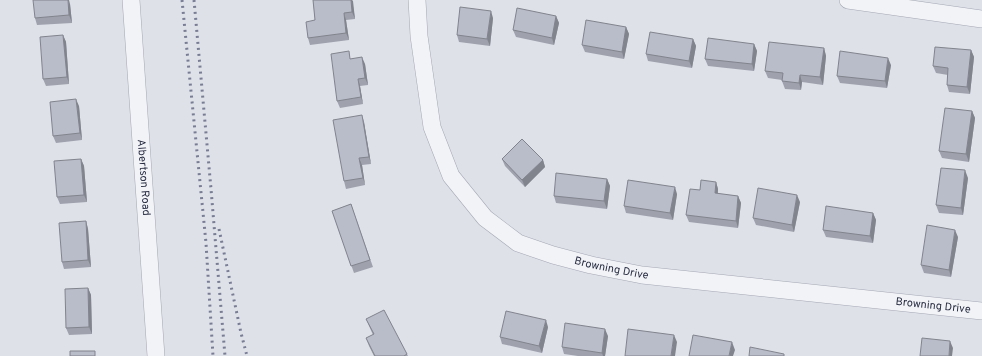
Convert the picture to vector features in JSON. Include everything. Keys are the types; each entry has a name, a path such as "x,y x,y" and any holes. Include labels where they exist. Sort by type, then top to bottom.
{"street":[{"name":"Albertson Road","path":"131,0 156,356"},
{"name":"Browning Drive","path":"417,0 419,36 432,127 451,176 485,218 518,243 553,255 592,265 642,275 982,312"},
{"path":"848,0 982,19"}],"building":[{"path":"33,0 68,0 69,15 35,18"},
{"path":"313,0 351,0 352,12 344,13 346,33 308,38 306,22 315,20"},
{"path":"460,7 491,11 487,39 457,35"},
{"path":"517,8 556,16 552,38 513,30"},
{"path":"586,20 626,27 622,52 582,45"},
{"path":"650,32 693,39 689,61 646,54"},
{"path":"63,35 67,77 43,79 40,37"},
{"path":"708,38 754,44 752,64 705,59"},
{"path":"769,42 824,48 820,77 800,75 799,83 782,81 783,73 765,71"},
{"path":"935,47 971,50 967,87 947,85 948,68 933,66"},
{"path":"349,51 350,59 362,57 365,78 358,79 361,97 337,101 331,54"},
{"path":"840,51 888,58 885,81 837,76"},
{"path":"76,99 80,133 53,136 50,102"},
{"path":"945,108 972,111 966,154 939,151"},
{"path":"362,115 369,157 359,158 363,178 344,181 333,120"},
{"path":"522,139 543,160 522,180 502,159"},
{"path":"81,159 84,195 57,197 54,161"},
{"path":"941,168 965,170 961,208 936,205"},
{"path":"556,173 607,179 604,201 554,196"},
{"path":"628,180 675,187 670,213 624,206"},
{"path":"701,180 716,182 715,193 738,196 736,221 686,215 690,189 700,190"},
{"path":"758,188 797,195 792,225 753,218"},
{"path":"351,204 370,260 351,266 332,211"},
{"path":"826,206 873,213 870,236 823,230"},
{"path":"86,221 88,260 62,262 59,223"},
{"path":"927,225 955,230 949,270 921,265"},
{"path":"88,288 89,327 66,328 65,289"},
{"path":"384,310 407,354 404,356 375,356 366,338 374,334 366,319"},
{"path":"506,311 546,320 539,346 500,337"},
{"path":"565,323 605,329 602,353 562,347"},
{"path":"628,329 674,335 671,356 625,356"},
{"path":"693,335 732,342 729,356 689,356"},
{"path":"922,338 950,341 949,356 920,356"},
{"path":"750,347 784,354 784,356 749,356"},
{"path":"70,351 95,351 95,356 70,356"}],"railway":[{"path":"182,0 206,243 213,356"},
{"path":"194,0 225,356"},
{"path":"219,229 247,356"}]}
